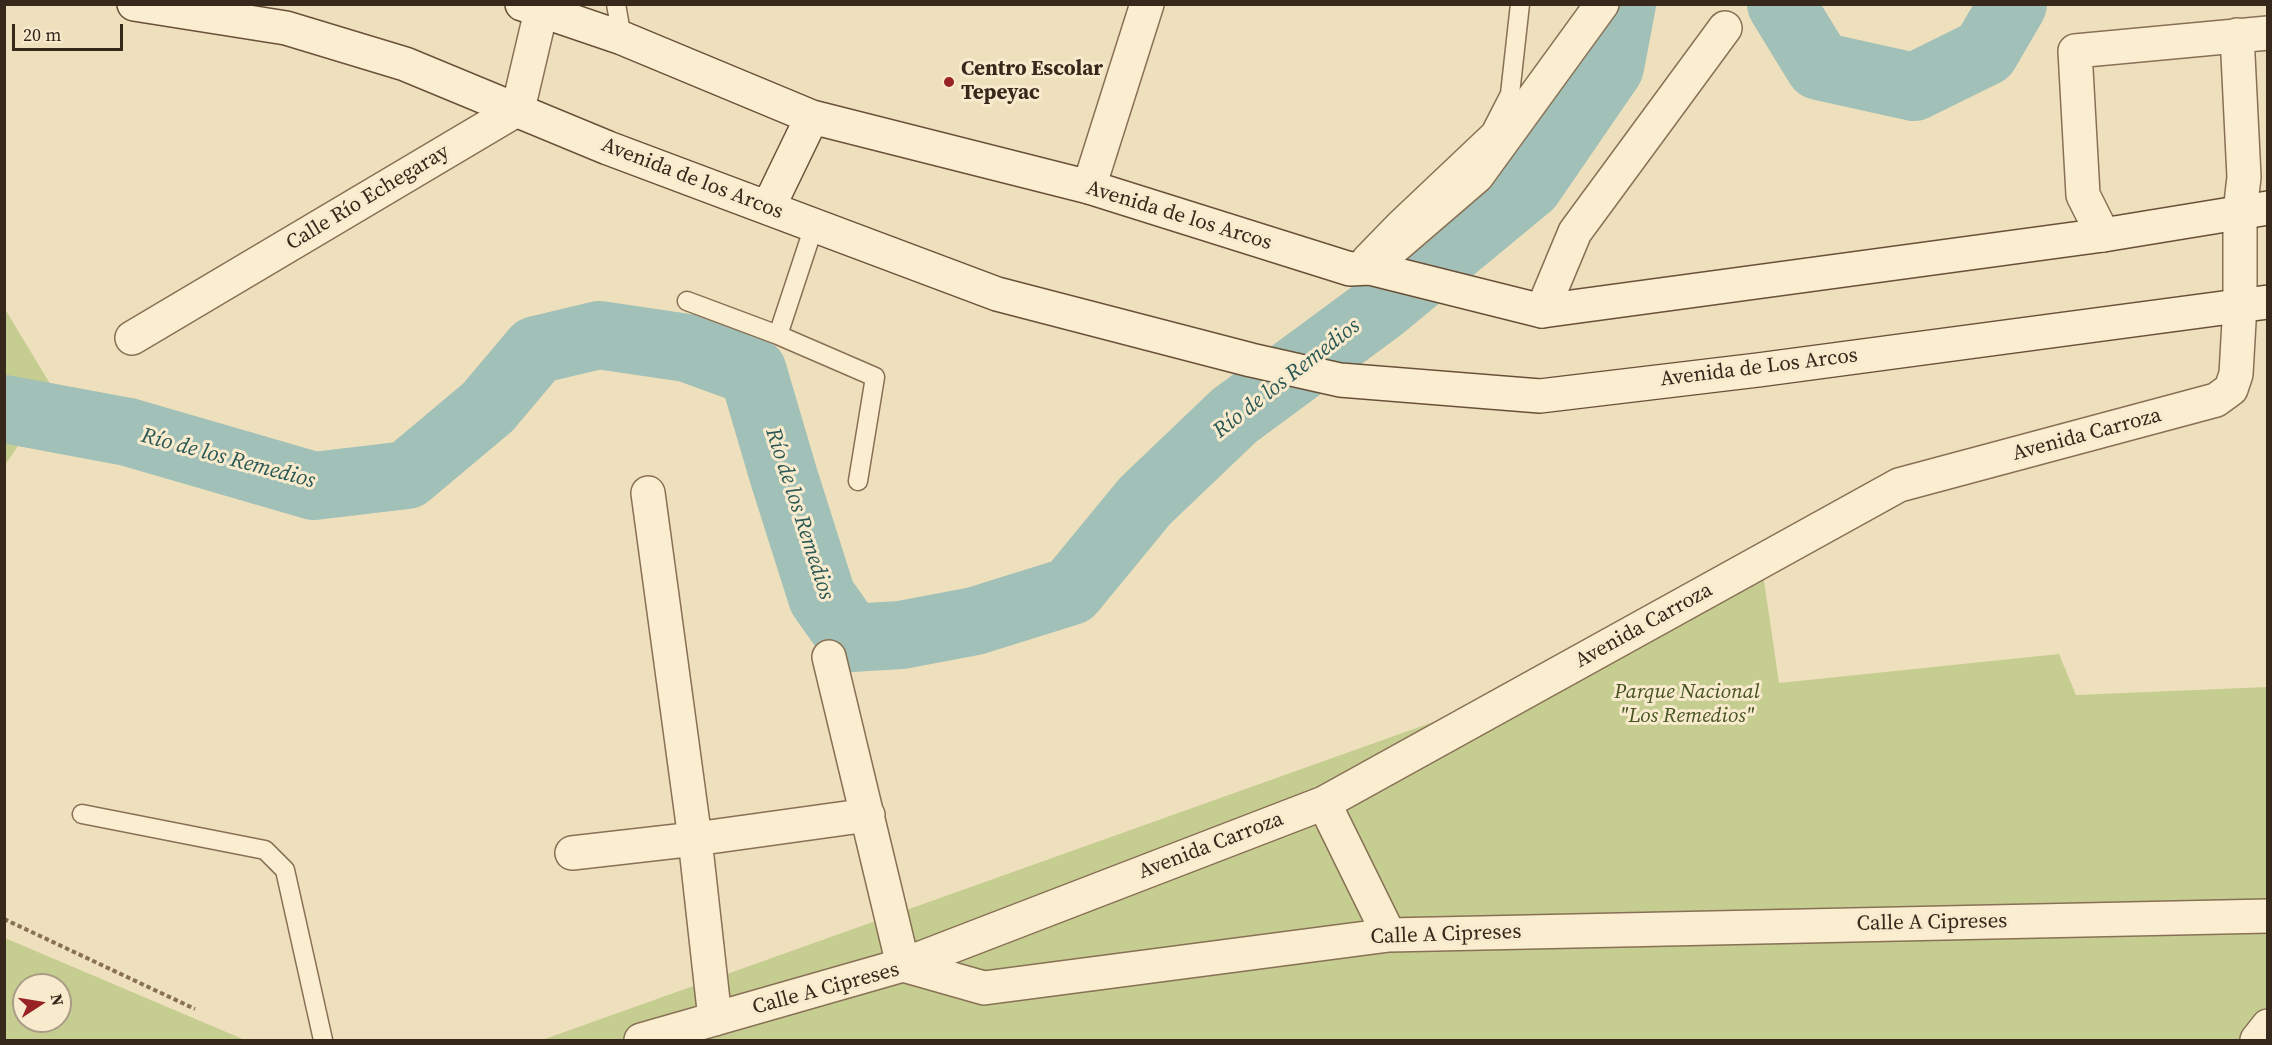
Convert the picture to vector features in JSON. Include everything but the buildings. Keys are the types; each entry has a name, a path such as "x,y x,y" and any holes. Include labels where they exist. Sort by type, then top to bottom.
{"street":[{"name":"Avenida de los Arcos","path":"134,4 286,28 405,64 608,148 997,294 1251,360"},
{"path":"1089,187 1147,4"},
{"path":"1371,271 1477,176 1602,4"},
{"name":"Avenida de los Arcos","path":"534,7 622,38 812,117 1089,187 1371,271"},
{"path":"518,109 534,7"},
{"path":"1542,311 1575,232 1725,28"},
{"path":"2103,235 2083,195 2075,51 2252,34"},
{"name":"Avenida Carroza","path":"903,965 1324,803 1899,485 2216,400 2231,389 2254,303 2254,210 2244,177 2252,34"},
{"name":"Calle Río Echegaray","path":"132,338 518,109"},
{"path":"768,208 812,117"},
{"path":"1371,271 1542,311 2103,235 2254,210"},
{"name":"Avenida de Los Arcos","path":"1251,360 1340,380 1540,396 1758,370 2254,303"},
{"path":"648,493 695,839 715,1019"},
{"path":"829,657 903,965"},
{"path":"1324,803 1389,935"},
{"path":"572,853 868,815"},
{"name":"Calle A Cipreses","path":"641,1041 903,965 984,988 1389,935 2268,916"},
{"path":"2257,1041 2268,1026"}],"lane":[{"path":"616,4 622,38"},
{"path":"1371,271 1396,221 1491,131 1510,94 1520,4"},
{"path":"778,335 814,226"},
{"path":"687,301 778,335 875,377 858,481"},
{"path":"82,814 265,850 285,870 323,1041"}],"path":[{"path":"4,919 195,1009"}],"green space":[{"path":"5,309 55,392 5,465"},
{"name":"Parque Nacional \"Los Remedios\"","path":"1762,567 1779,683 2059,654 2076,695 2267,687 2267,1040 542,1040 1436,721"},
{"path":"5,938 245,1040 5,1040"}],"waterway":[{"name":"Río de los Remedios","path":"4,409 128,432 314,486 407,475 488,407 536,350 599,335 687,348 753,372 822,597 851,638 901,635 975,621 1071,591 1145,501 1234,416 1379,309 1529,185 1610,67 1622,4"},
{"name":"Río de los Remedios","path":"1781,4 1819,66 1914,87 1985,52 2013,4"}],"place":[{"name":"Centro Escolar Tepeyac","path":"949,82"}]}
